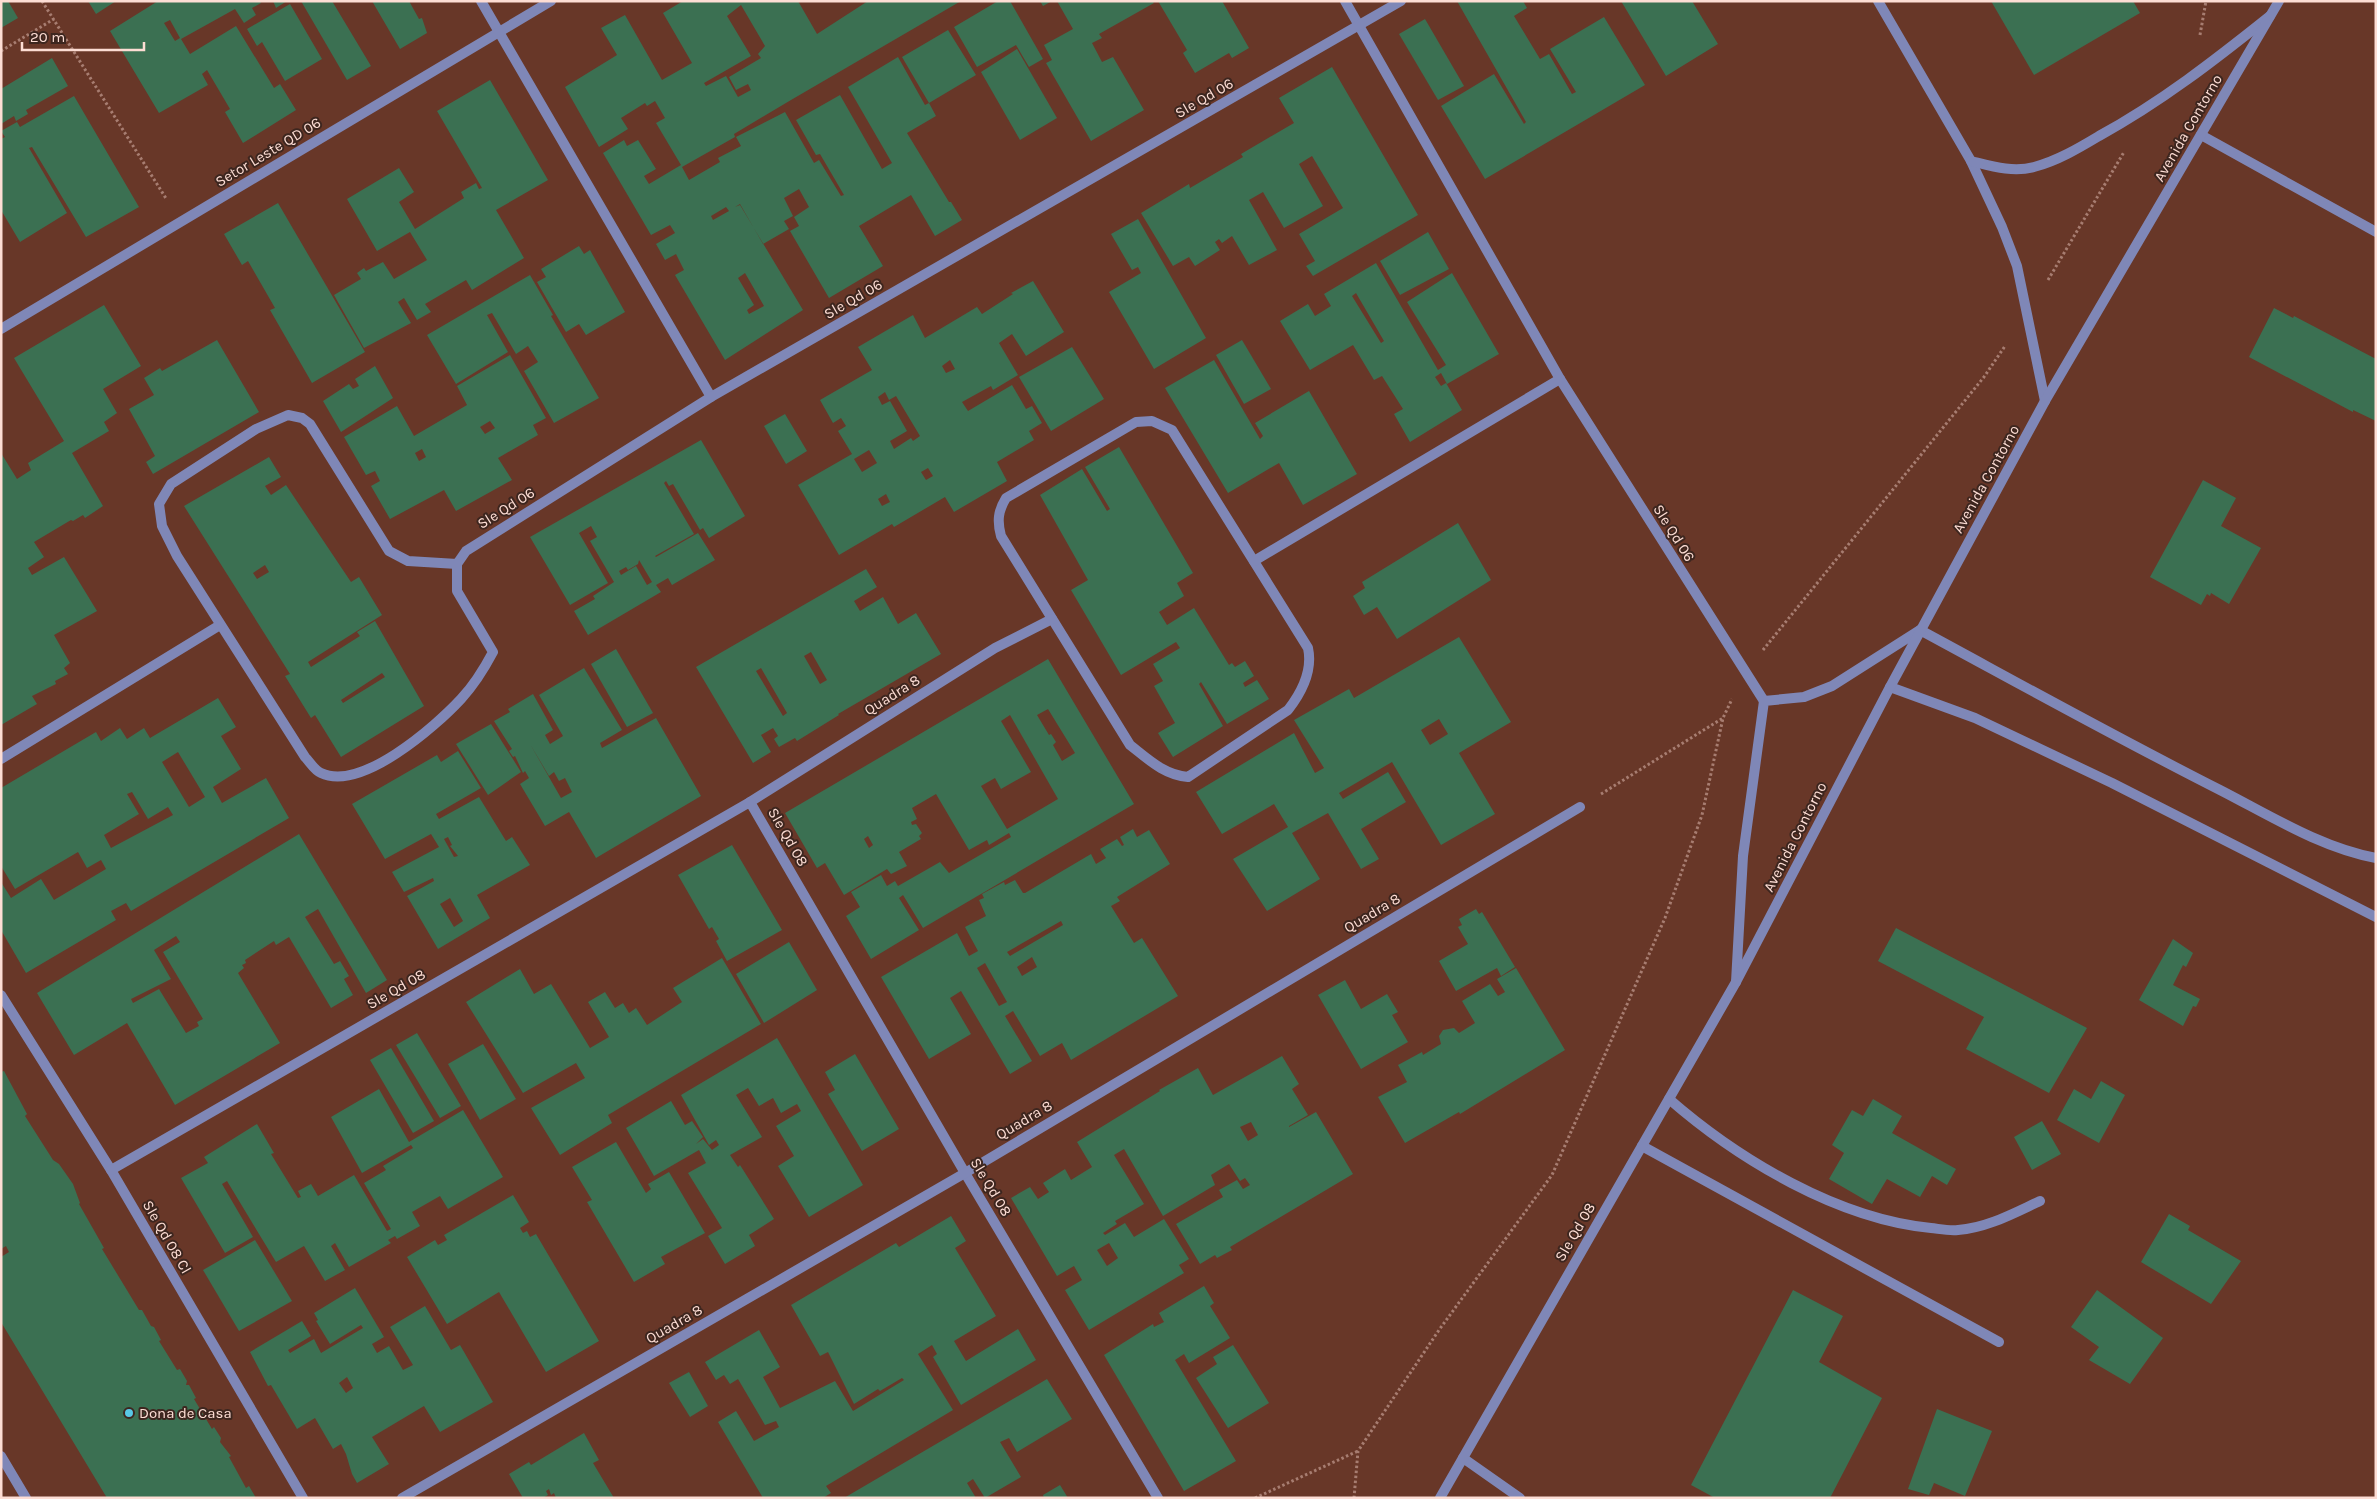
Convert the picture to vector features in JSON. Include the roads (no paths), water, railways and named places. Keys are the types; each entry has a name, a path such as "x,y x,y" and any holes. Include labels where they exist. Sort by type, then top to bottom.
{"street":[{"path":"481,1 711,397"},
{"name":"Setor Leste QD 06","path":"1,329 551,1"},
{"name":"Sle Qd 06","path":"1345,1 1560,379 1764,701"},
{"name":"Sle Qd 06","path":"457,564 466,551 481,540 711,397 1401,1"},
{"path":"1878,1 1970,161 2017,266 2045,402"},
{"name":"Avenida Contorno","path":"1736,982 1890,686 2045,402 2279,1"},
{"path":"1970,161 2001,169 2033,168 2073,151 2130,120 2193,77 2271,15"},
{"path":"2201,135 2376,232"},
{"path":"1254,561 1560,379"},
{"path":"288,415 302,418 310,424 389,551 408,561 457,564 457,591 493,652 483,672 460,700 410,746 371,767 346,777 320,773 305,756 220,625 177,556 162,526 159,504 164,492 171,484 256,429 288,415"},
{"path":"1152,421 1172,430 1308,648 1309,668 1301,694 1288,710 1188,778 1175,776 1161,769 1130,745 1052,619 1001,536 998,518 1000,508 1006,498 1136,422 1152,421"},
{"name":"Quadra 8","path":"750,802 995,648 1052,619"},
{"path":"1,759 220,625"},
{"path":"1736,982 1743,856 1764,701 1804,697 1832,686 1920,630 2147,753 2294,828 2360,855 2376,858"},
{"path":"1890,686 1983,722 2112,783 2376,917"},
{"name":"Sle Qd 08","path":"110,1170 750,802 965,1173 1158,1498"},
{"name":"Quadra 8","path":"402,1498 965,1173 1580,807"},
{"name":"Sle Qd 08","path":"1440,1498 1736,982"},
{"name":"Sle Qd 08 Cl","path":"1,995 110,1170 303,1498"},
{"path":"1670,1099 1700,1126 1750,1160 1818,1195 1864,1213 1901,1223 1958,1230 1993,1223 2040,1201"},
{"path":"1642,1146 1999,1342"},
{"path":"1,1456 26,1498"},
{"path":"1463,1458 1520,1498"}],"place":[{"name":"Dona de Casa","path":"129,1413"}]}
